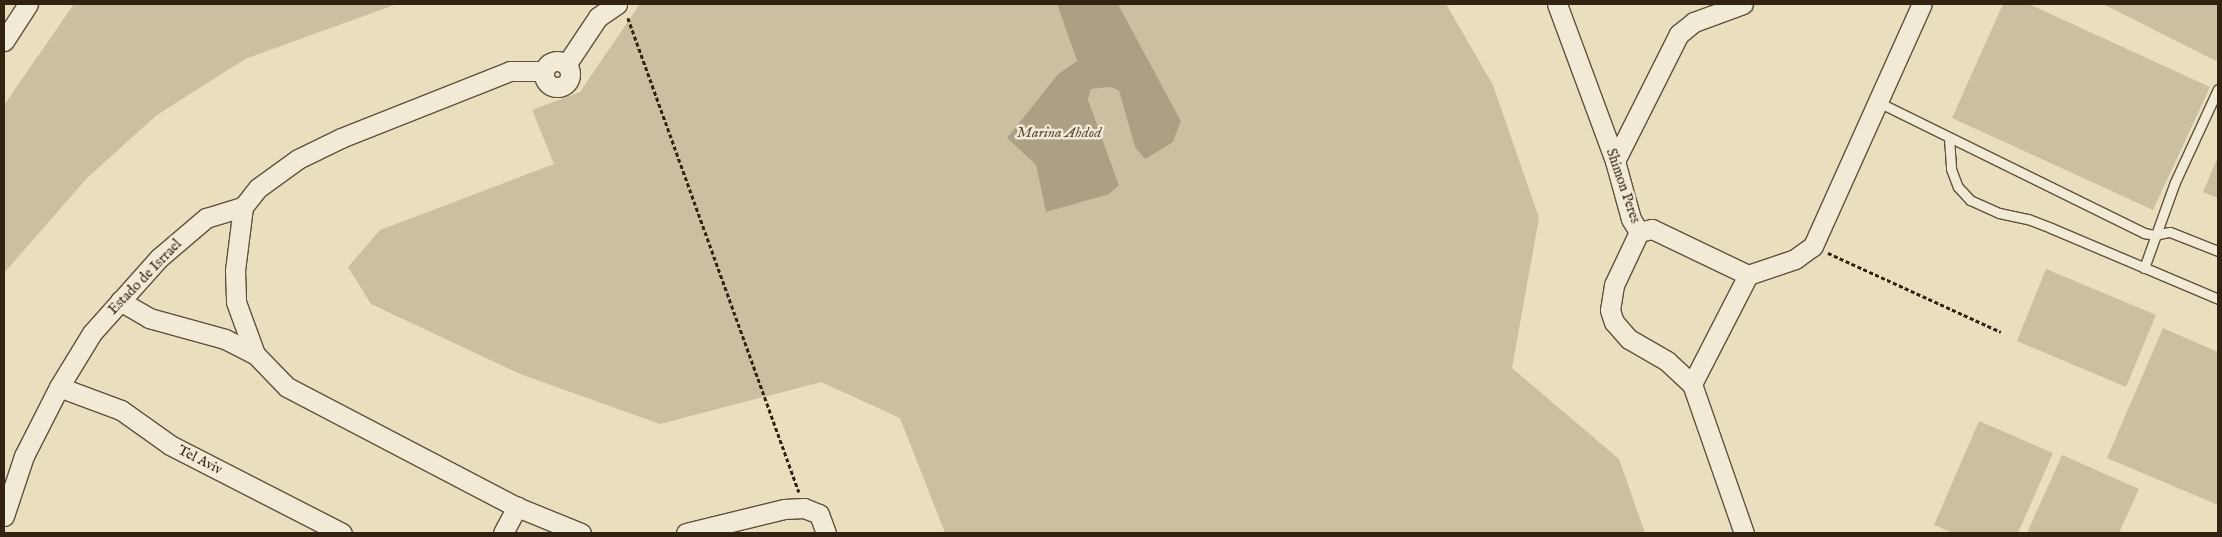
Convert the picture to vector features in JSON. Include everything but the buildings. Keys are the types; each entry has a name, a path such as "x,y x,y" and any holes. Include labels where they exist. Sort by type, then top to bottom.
{"street":[{"path":"4,41 28,4"},
{"name":"Shimon Peres","path":"1557,4 1615,161 1632,219 1639,232 1614,285 1610,299 1612,316 1630,339 1667,362 1692,384 1744,533"},
{"path":"1615,161 1624,149 1679,34 1694,22 1743,4"},
{"path":"1639,232 1652,229 1748,275 1795,260 1813,246 1922,4"},
{"path":"255,354 236,302 235,270 243,207 258,188 298,159 341,138 510,71 544,71 551,62 566,65 598,17 622,8"},
{"name":"Estado de Isrrael","path":"4,516 24,456 59,387 92,333 159,258 206,218 243,207"},
{"path":"1692,384 1748,275"},
{"path":"120,301 149,318 225,340 255,354 287,387 517,506 581,533"},
{"name":"Tel Aviv","path":"59,387 122,410 170,445 342,533"},
{"path":"503,533 517,506"},
{"path":"686,533 784,509 804,508 819,514 826,533"}],"lane":[{"path":"2144,268 2154,236 2218,89"},
{"path":"1878,102 2154,236 2170,232 2218,251"},
{"path":"1949,138 1951,168 1958,187 1970,200 1999,213 2028,219 2218,299"}],"path":[{"path":"622,8 804,508"},
{"path":"1813,246 2001,332"}],"shaded area":[{"path":"74,4 397,4 245,59 157,115 87,178 4,273 4,105"},
{"path":"640,4 1057,4 1077,61 1058,74 1007,138 1036,165 1046,211 1119,185 1088,98 1091,89 1111,87 1119,91 1135,147 1173,142 1181,121 1118,4 1446,4 1493,85 1539,218 1512,368 1619,459 1645,533 945,533 900,418 821,382 660,424 520,374 371,304 348,267 380,230 554,164 532,110 580,92"},
{"path":"2003,4 2029,4 2210,87 2153,210 1952,118"},
{"path":"2103,4 2218,4 2218,57 2216,61"},
{"path":"2218,157 2218,198 2203,192"},
{"path":"2046,269 2156,315 2126,387 2017,341"},
{"path":"2163,328 2218,352 2218,505 2107,458"},
{"path":"1979,421 2053,453 2018,533 1953,533 1934,525"},
{"path":"2062,455 2139,489 2119,533 2027,533"}],"water":[{"name":"Marina Ahdod","path":"1057,4 1118,4 1181,121 1173,142 1145,159 1135,147 1119,91 1111,87 1091,89 1088,99 1119,185 1109,194 1046,212 1036,165 1007,138 1058,74 1077,61"}]}
